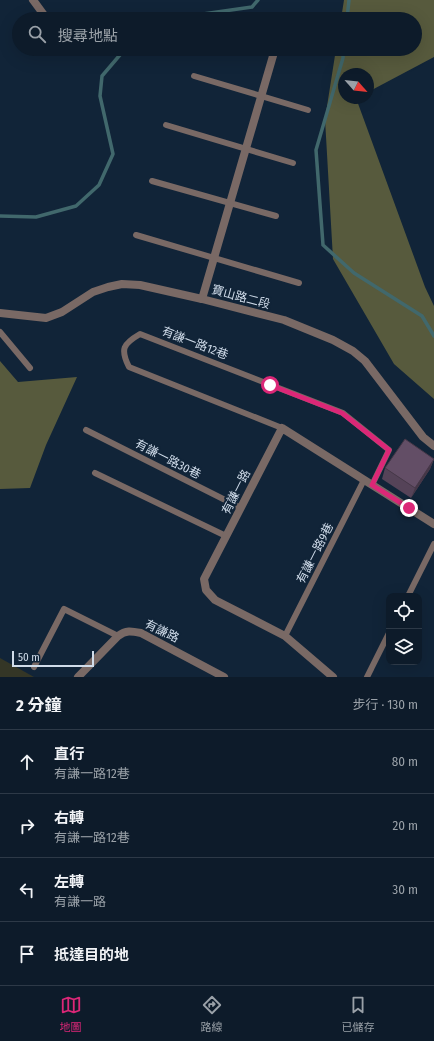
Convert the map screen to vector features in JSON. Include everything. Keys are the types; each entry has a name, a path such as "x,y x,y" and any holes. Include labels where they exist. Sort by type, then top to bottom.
{"street":[{"path":"33,0 42,12"},
{"path":"202,299 273,56"},
{"name":"寶山路二段","path":"0,313 46,318 62,312 93,292 122,284 140,285 284,320 345,346 365,362 424,437 434,446"},
{"path":"282,428 434,524"},
{"name":"有謙一路","path":"282,428 204,579 206,590 214,600 285,636 333,677"},
{"name":"有謙路","path":"118,636 124,632 131,631 141,633 224,677"},
{"path":"78,677 118,636"}],"lane":[{"path":"194,76 308,110"},
{"path":"166,125 293,163"},
{"path":"152,181 276,216"},
{"path":"136,235 299,283"},
{"path":"0,332 30,368"},
{"name":"有謙一路12巷","path":"282,428 129,368 124,357 124,347 130,340 140,334 342,413 389,450 372,485"},
{"name":"有謙一路30巷","path":"86,430 241,508"},
{"path":"95,473 226,536"},
{"name":"有謙一路9巷","path":"285,636 364,480"},
{"path":"410,593 434,544"},
{"path":"34,667 64,609 118,636"},
{"path":"367,677 386,639"}],"green space":[{"path":"344,0 434,0 434,57 374,89 374,68 338,68 338,104 358,104 425,287 434,306 434,399 394,364 333,259 325,119 335,56 422,56 422,12 342,12"},
{"path":"0,361 18,382 77,377 46,445 30,488 0,489"},
{"path":"0,658 34,677 0,677"}],"building":[{"path":"405,439 434,459 415,488 385,468"}],"waterway":[{"path":"217,12 252,7 258,0"},
{"path":"348,12 349,0"},
{"path":"0,216 36,217 76,206 99,185 113,154 100,96 102,76 119,56"},
{"path":"343,56 316,150 323,245 354,273 422,316 434,336"}],"route":[{"path":"270,385 342,413 389,450 372,485 409,508"}]}
